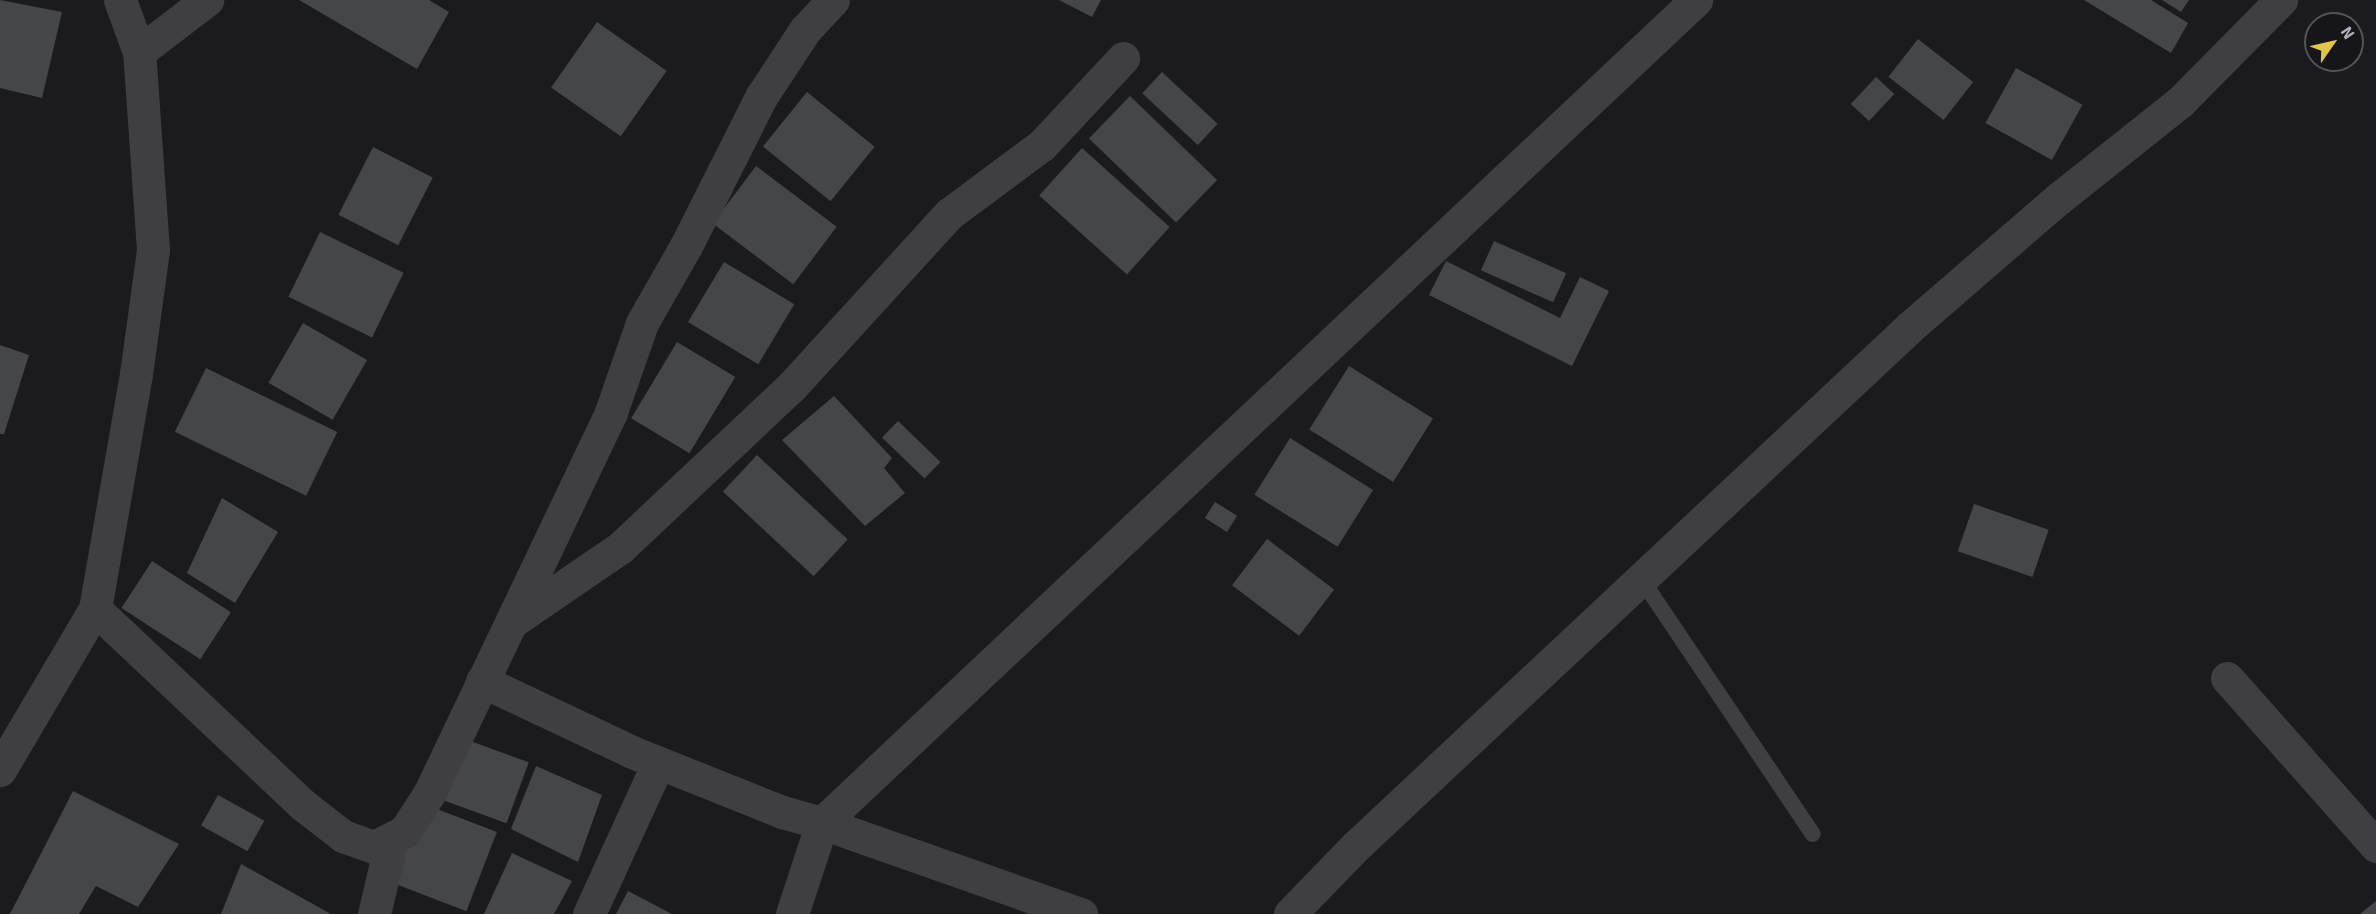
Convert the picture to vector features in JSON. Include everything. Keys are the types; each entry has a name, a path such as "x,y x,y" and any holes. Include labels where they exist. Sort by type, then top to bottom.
{"street":[{"path":"0,770 95,609 136,374 153,250 139,52 120,0"},
{"path":"139,52 207,0"},
{"path":"95,609 303,805 343,836 374,847 392,838 416,820 611,412 642,322 686,246 761,97 805,30 833,0"},
{"path":"792,914 822,823 1696,0"},
{"path":"1290,914 1356,846 1910,327 2058,199 2180,102 2281,0"},
{"path":"511,622 620,548 791,387 949,214 1042,145 1123,58"},
{"path":"2227,678 2376,846"},
{"path":"483,681 658,763 782,812 822,823 1081,914"},
{"path":"589,914 658,763"},
{"path":"374,914 392,838"}],"lane":[{"path":"1642,580 1813,834"}],"building":[{"path":"0,0 62,12 42,98 0,88"},
{"path":"299,0 429,0 449,12 417,69"},
{"path":"1059,0 1101,0 1092,17"},
{"path":"2084,0 2151,0 2188,23 2171,53"},
{"path":"2162,0 2189,0 2181,12"},
{"path":"597,22 667,71 621,136 551,88"},
{"path":"1918,39 1973,82 1944,120 1888,77"},
{"path":"2016,68 2082,105 2052,160 1985,123"},
{"path":"1162,72 1218,124 1198,145 1142,93"},
{"path":"1876,77 1894,94 1869,121 1851,104"},
{"path":"807,92 875,147 831,201 763,146"},
{"path":"1130,96 1217,180 1176,222 1089,138"},
{"path":"373,147 433,177 398,245 338,215"},
{"path":"1082,148 1170,227 1127,275 1039,196"},
{"path":"756,166 837,227 793,284 713,224"},
{"path":"320,232 404,273 372,337 288,297"},
{"path":"1494,241 1566,273 1553,302 1481,270"},
{"path":"1446,261 1560,318 1580,277 1609,291 1572,366 1429,295"},
{"path":"724,262 794,304 758,364 688,322"},
{"path":"303,323 367,360 333,420 268,383"},
{"path":"677,342 735,377 689,453 631,418"},
{"path":"0,345 29,355 4,434 0,434"},
{"path":"1349,366 1433,418 1393,482 1309,430"},
{"path":"206,368 337,432 306,496 175,432"},
{"path":"834,396 892,458 884,468 905,493 865,526 782,440"},
{"path":"898,421 940,462 924,479 882,438"},
{"path":"1290,438 1373,490 1338,547 1254,495"},
{"path":"757,455 848,540 814,576 723,492"},
{"path":"222,498 278,532 235,603 187,573"},
{"path":"1215,502 1237,516 1227,532 1205,518"},
{"path":"1974,504 2049,530 2032,577 1958,551"},
{"path":"1267,539 1334,590 1299,636 1232,585"},
{"path":"152,561 231,612 200,659 122,608"},
{"path":"462,738 529,762 506,823 440,799"},
{"path":"536,766 602,795 578,862 511,829"},
{"path":"73,791 179,844 138,907 96,886 79,914 10,914"},
{"path":"218,795 264,821 247,851 201,826"},
{"path":"424,804 497,832 466,911 394,883"},
{"path":"512,853 572,881 554,914 484,914"},
{"path":"241,864 331,914 221,914"},
{"path":"628,891 672,914 616,914"},
{"path":"2376,901 2376,914 2360,914"}]}
